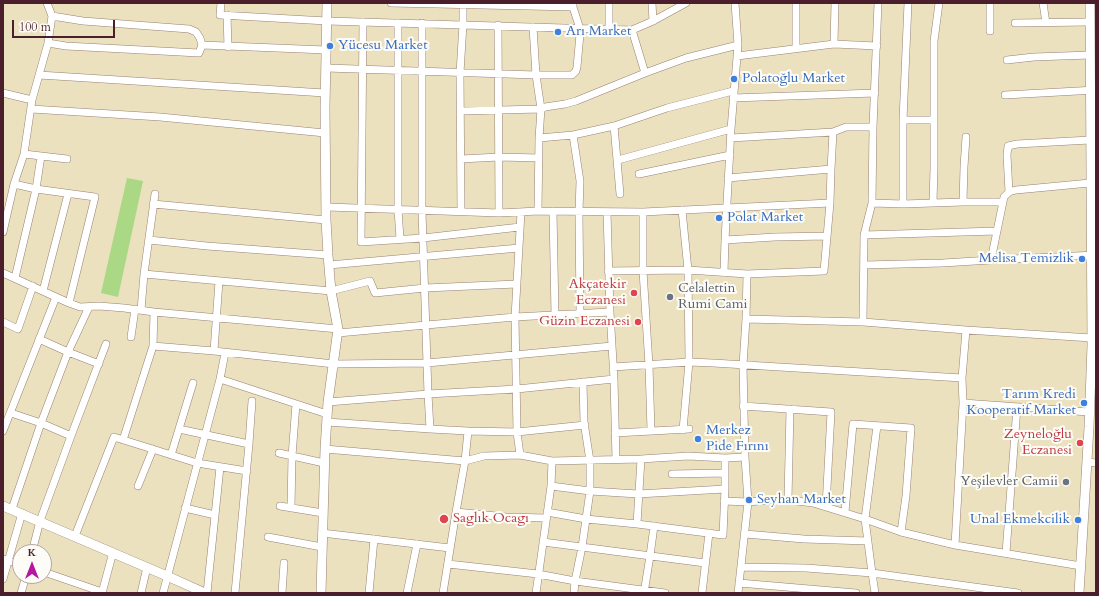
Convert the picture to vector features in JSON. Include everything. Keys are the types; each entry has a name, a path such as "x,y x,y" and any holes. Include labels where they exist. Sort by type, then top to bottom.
{"main road":[{"path":"320,593 324,463 328,402 338,331 331,291 326,220 325,133 328,3"},
{"path":"1079,593 1091,463 1089,412 1094,302 1094,255 1090,183 1093,91 1090,55 1093,43 1090,22 1092,3"},
{"path":"3,506 147,567 167,576 191,590 206,593"}],"street":[{"path":"3,232 14,184 24,154 32,100 48,43 52,16 47,3"},
{"path":"222,3 220,15 327,21 632,30 653,21 686,3"},
{"path":"326,68 568,75 574,73 577,67 580,29 573,5 391,3"},
{"path":"609,3 609,29"},
{"path":"652,3 653,21"},
{"path":"724,273 733,94 738,45 735,3"},
{"path":"796,3 796,48"},
{"path":"834,44 835,3"},
{"path":"863,322 864,235 872,204 873,127 878,3"},
{"path":"903,204 903,120 908,3"},
{"path":"933,203 934,41 939,3"},
{"path":"990,3 990,31"},
{"path":"1043,3 1046,23"},
{"path":"461,211 460,73 463,4"},
{"path":"227,15 228,47"},
{"path":"48,43 66,46 199,53 202,45 196,32 188,29 83,21 52,16"},
{"path":"363,22 361,242 423,238 520,228"},
{"path":"1015,23 1090,22"},
{"path":"398,23 398,209 400,240"},
{"path":"422,23 422,211 430,429"},
{"path":"498,25 499,213"},
{"path":"533,27 536,75 541,109 538,211"},
{"path":"632,30 645,73"},
{"path":"737,56 834,44 877,46"},
{"path":"202,45 326,50"},
{"path":"461,111 541,109 565,104 686,58 738,45"},
{"path":"1007,60 1034,57 1090,55"},
{"path":"39,75 326,92"},
{"path":"1005,95 1093,91"},
{"path":"3,93 32,100"},
{"path":"539,138 573,135 614,126 667,108 733,94 875,93"},
{"path":"31,109 160,117 325,133"},
{"path":"903,120 934,120"},
{"path":"614,126 620,194"},
{"path":"731,138 833,132 846,127 873,127"},
{"path":"618,160 731,129"},
{"path":"608,271 688,270 747,274 824,271 830,204 833,132"},
{"path":"1009,192 1008,146 1092,133"},
{"path":"573,135 580,181 578,212 580,314"},
{"path":"963,202 966,137"},
{"path":"24,154 67,159"},
{"path":"639,174 730,155"},
{"path":"15,278 36,189 41,156"},
{"path":"461,159 499,157 539,158"},
{"path":"728,178 831,169"},
{"path":"991,260 1004,197 1009,192 1016,190 1090,183"},
{"path":"14,184 36,189 95,197 69,303"},
{"path":"43,291 68,194"},
{"path":"131,337 138,310 155,194"},
{"path":"872,204 1003,202"},
{"path":"153,204 326,220"},
{"path":"327,207 499,213 538,211 644,212 830,204"},
{"path":"615,433 686,430 689,362 688,270 682,210"},
{"path":"553,211 555,315"},
{"path":"520,455 517,432 515,317 521,212"},
{"path":"607,212 616,460"},
{"path":"644,212 643,271 649,365 651,431"},
{"path":"864,235 997,231"},
{"path":"725,240 827,236"},
{"path":"148,240 328,255"},
{"path":"329,265 519,248"},
{"path":"864,265 943,263 1094,255"},
{"path":"3,272 80,307 118,307 338,331 426,326 515,317 610,312"},
{"path":"144,274 331,291 370,282 376,293 425,288 517,284"},
{"path":"738,593 748,502 743,406 743,365 747,274"},
{"path":"214,351 219,282"},
{"path":"3,322 18,329 33,286"},
{"path":"3,431 56,297"},
{"path":"12,509 41,423 68,352 89,307"},
{"path":"123,440 153,346 154,312"},
{"path":"746,319 863,322 1092,338"},
{"path":"955,545 963,403 962,378 966,330"},
{"path":"39,339 99,364"},
{"path":"34,544 40,521 106,344"},
{"path":"153,346 334,364 427,363 612,346"},
{"path":"163,593 220,379 225,353"},
{"path":"613,367 689,362 962,378"},
{"path":"220,379 296,404 327,418 430,429 468,431 517,432 585,425"},
{"path":"328,402 516,389 614,379"},
{"path":"574,593 590,490 590,461 585,425 584,382"},
{"path":"171,455 193,383"},
{"path":"235,593 252,401"},
{"path":"963,403 1089,412"},
{"path":"291,508 292,456 296,404"},
{"path":"743,406 831,412 826,507"},
{"path":"1006,553 1017,407"},
{"path":"788,500 790,409"},
{"path":"11,413 41,423 71,436"},
{"path":"845,512 853,424 912,428 902,532"},
{"path":"875,593 865,519 877,426"},
{"path":"179,429 249,444"},
{"path":"444,593 465,461 468,431"},
{"path":"75,536 114,437 197,463 247,471"},
{"path":"325,449 465,461 484,456 520,455 536,457 552,462 688,456 725,458 745,457"},
{"path":"138,486 154,450"},
{"path":"279,453 324,463"},
{"path":"456,512 506,517 547,515 637,524 723,535 725,458"},
{"path":"637,524 641,459"},
{"path":"536,593 551,486 552,462"},
{"path":"206,593 220,467"},
{"path":"672,474 725,473"},
{"path":"551,486 638,494 725,489"},
{"path":"724,501 748,502 780,499 813,503 845,512 902,532 955,545 1081,566"},
{"path":"280,506 323,513"},
{"path":"185,508 215,515"},
{"path":"3,579 6,560 22,514"},
{"path":"644,592 654,526"},
{"path":"322,533 450,548"},
{"path":"702,593 708,533"},
{"path":"745,534 804,539 868,541"},
{"path":"268,537 322,547"},
{"path":"368,593 374,540"},
{"path":"543,542 705,563"},
{"path":"407,593 417,544"},
{"path":"52,575 102,593 113,552"},
{"path":"282,593 284,563"},
{"path":"448,564 538,574 644,592 665,593"},
{"path":"141,593 147,567"},
{"path":"741,568 806,568 872,573 1018,593"},
{"path":"739,583 800,591 856,593"}],"green space":[{"path":"127,178 143,181 118,297 101,293"}],"place":[{"name":"Arı Market","path":"558,32"},
{"name":"Yücesu Market","path":"330,46"},
{"name":"Polatoğlu Market","path":"734,79"},
{"name":"Polat Market","path":"719,218"},
{"name":"Melisa Temizlik","path":"1082,259"},
{"name":"Akçatekir Eczanesi","path":"634,293"},
{"name":"Celalettin Rumi Cami","path":"670,297"},
{"name":"Güzin Eczanesi","path":"638,322"},
{"name":"Tarım Kredi Kooperatif Market","path":"1084,403"},
{"name":"Merkez Pide Fırını","path":"698,439"},
{"name":"Zeyneloğlu Eczanesi","path":"1080,443"},
{"name":"Yeşilevler Camii","path":"1066,482"},
{"name":"Seyhan Market","path":"749,500"},
{"name":"Saglık Ocagı","path":"444,519"},
{"name":"Unal Ekmekcilik","path":"1078,520"}]}
